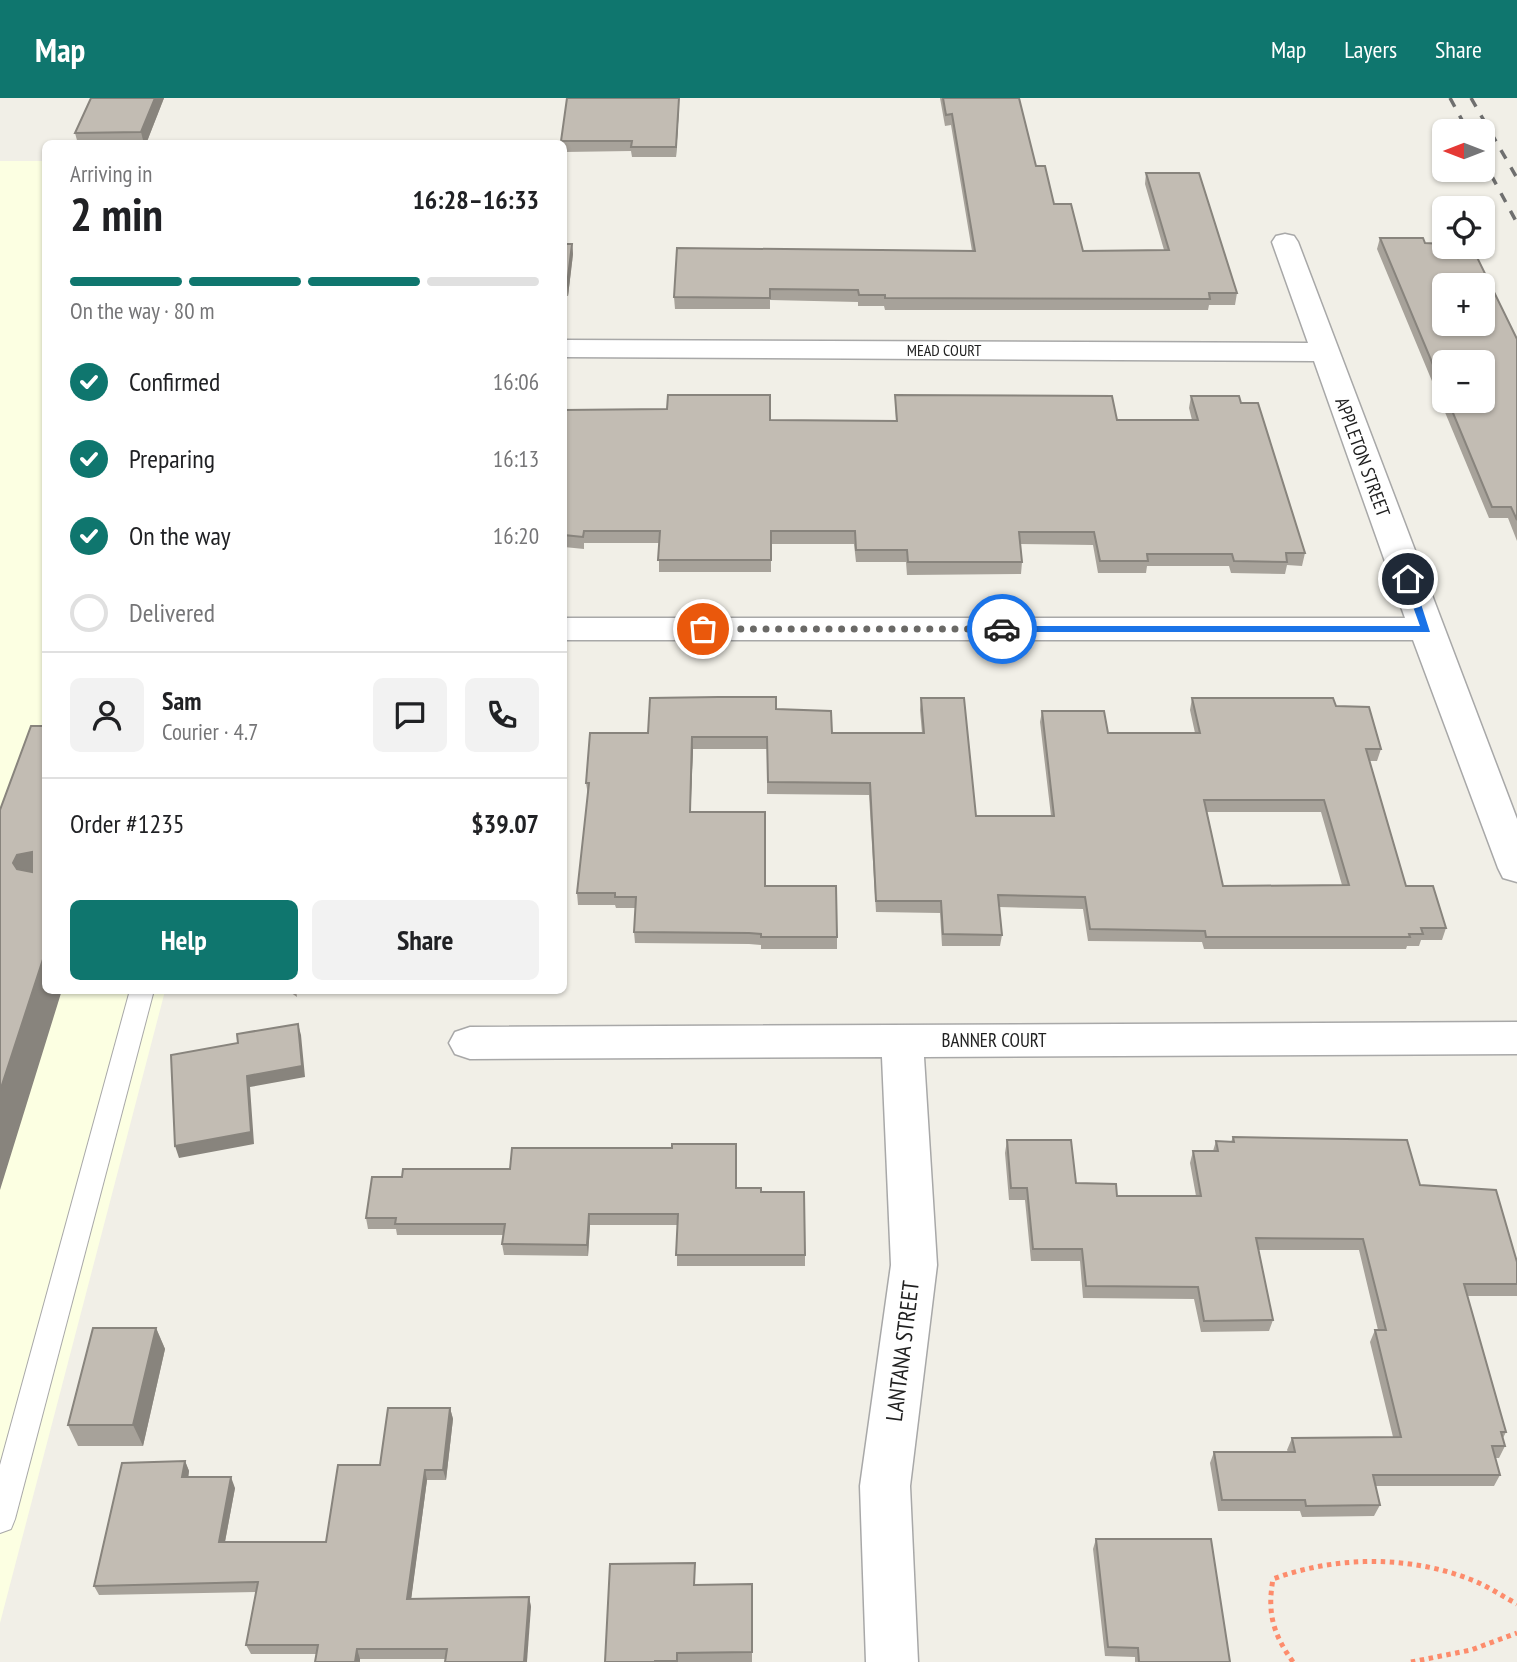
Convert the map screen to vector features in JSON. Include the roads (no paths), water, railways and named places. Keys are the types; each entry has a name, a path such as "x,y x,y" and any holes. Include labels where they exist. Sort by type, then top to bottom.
{"street":[{"name":"APPLETON STREET","path":"1285,242 1426,629 1517,868"},
{"name":"MEAD COURT","path":"567,349 1325,352"},
{"path":"567,629 1426,629"},
{"name":"BANNER COURT","path":"470,1043 1517,1038"},
{"name":"LANTANA STREET","path":"892,1662 885,1486 914,1265 902,1040"}],"lane":[{"path":"0,1519 141,994"}],"railway":[{"path":"1450,98 1461,119"},
{"path":"1471,98 1517,178"},
{"path":"1495,182 1517,223"}]}
